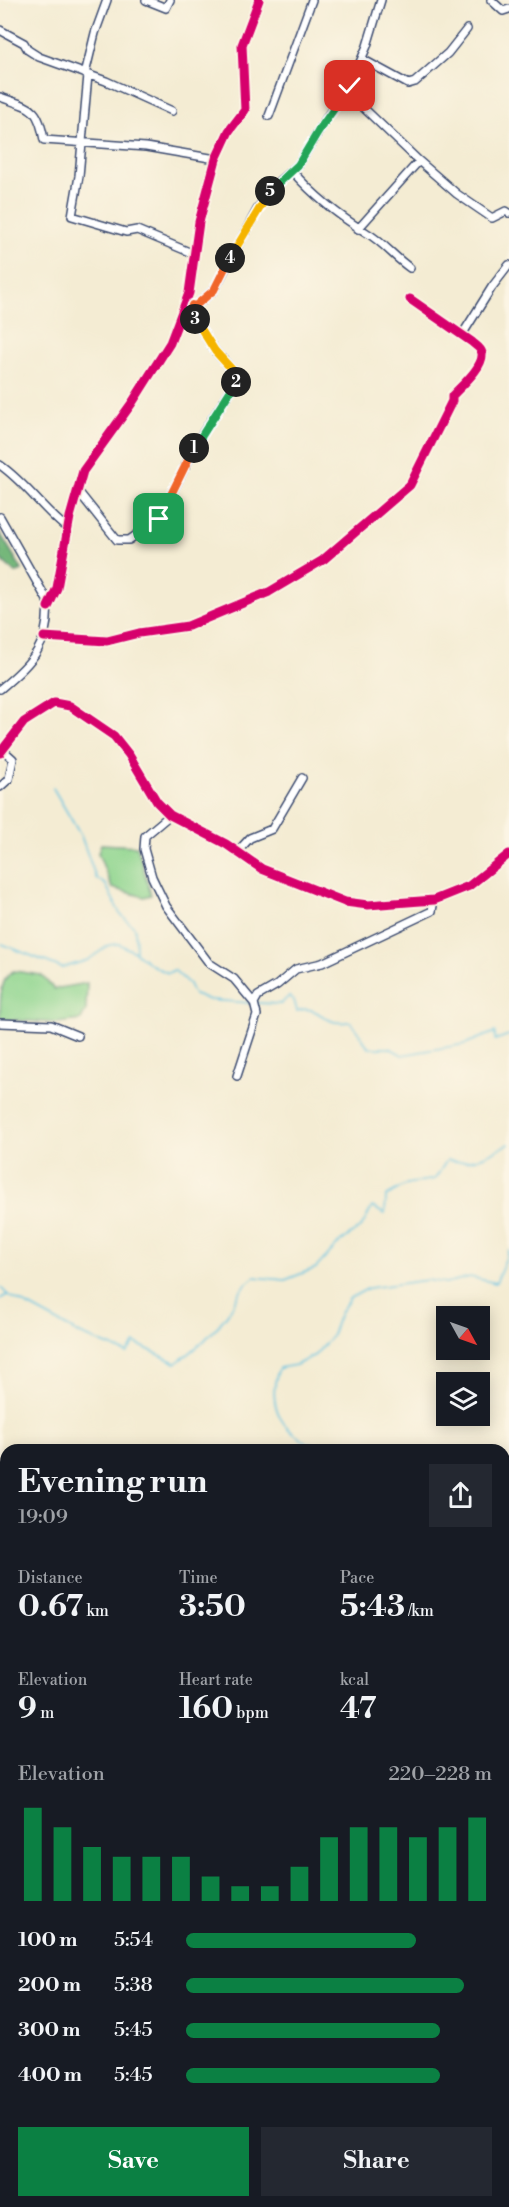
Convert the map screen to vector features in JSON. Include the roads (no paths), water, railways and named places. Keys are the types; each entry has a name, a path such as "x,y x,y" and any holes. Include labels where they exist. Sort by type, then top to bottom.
{"street":[{"path":"107,0 95,33 87,75 82,141 72,216 126,232 137,230 194,254"},
{"path":"146,0 166,8 170,0"},
{"path":"78,491 117,540 129,540 144,531 159,519 199,439 236,382 237,375 215,351 190,311 189,304 194,254 216,159 229,131 245,110 242,45 259,0"},
{"path":"269,116 312,0"},
{"path":"189,304 194,307 214,290 257,210 273,186 292,171 346,91 362,59 381,0"},
{"path":"491,0 502,10 509,9"},
{"path":"362,59 408,84 415,82 448,53 467,29"},
{"path":"0,30 24,43 27,50 39,57 172,111"},
{"path":"346,91 419,161 458,194 492,218 506,211 509,213"},
{"path":"0,98 34,110 38,114 44,140 146,147 216,159"},
{"path":"358,229 419,161"},
{"path":"292,171 312,192 410,268"},
{"path":"462,335 509,265"},
{"path":"44,637 107,641 139,633 188,627 269,592 323,560 410,485 427,454 452,401 452,396 480,360 482,352 462,335 410,299"},
{"path":"48,607 57,588 68,529 83,471 132,403 170,343 189,304"},
{"path":"0,465 22,482 50,516 68,529"},
{"path":"0,517 27,561 47,600 48,607 41,648 27,666 0,689"},
{"path":"0,787 9,779 13,759 1,751 24,722 54,703 70,706 114,736 157,802 170,815 204,831 238,851 262,869 345,902 368,905 434,900 469,886 509,854"},
{"path":"238,851 250,838 272,829 302,777"},
{"path":"170,815 145,836 144,849 152,877 166,906 197,949 209,963 234,979 254,1003 257,1015 237,1076"},
{"path":"254,1003 258,996 277,985 296,969 322,963 432,911 434,900"},
{"path":"0,1023 51,1026 78,1036"}],"waterway":[{"path":"53,788 81,836 96,878 106,885 120,914 135,928 136,953 163,971 168,973 174,970 189,984 194,995 210,1000 251,1003"},
{"path":"2,944 62,968 88,960 109,945 119,944 135,952"},
{"path":"256,1003 281,1004 289,996 294,1000 297,1011 308,1009 335,1022 351,1022 369,1048 390,1048 402,1055 465,1044 495,1032 495,1040 509,1035"},
{"path":"0,1287 8,1295 82,1335 127,1353 135,1343 176,1363 216,1329 242,1290 254,1277 285,1280 316,1268 339,1243 362,1226 372,1207 385,1214 386,1196 407,1184 435,1179 447,1160 471,1160 509,1144"},
{"path":"311,1444 297,1436 281,1418 276,1407 275,1382 279,1368 296,1365 315,1355 331,1337 340,1313 350,1298 369,1288 427,1280 446,1283 470,1277 496,1283 509,1250"},
{"path":"0,1299 7,1295"}]}
